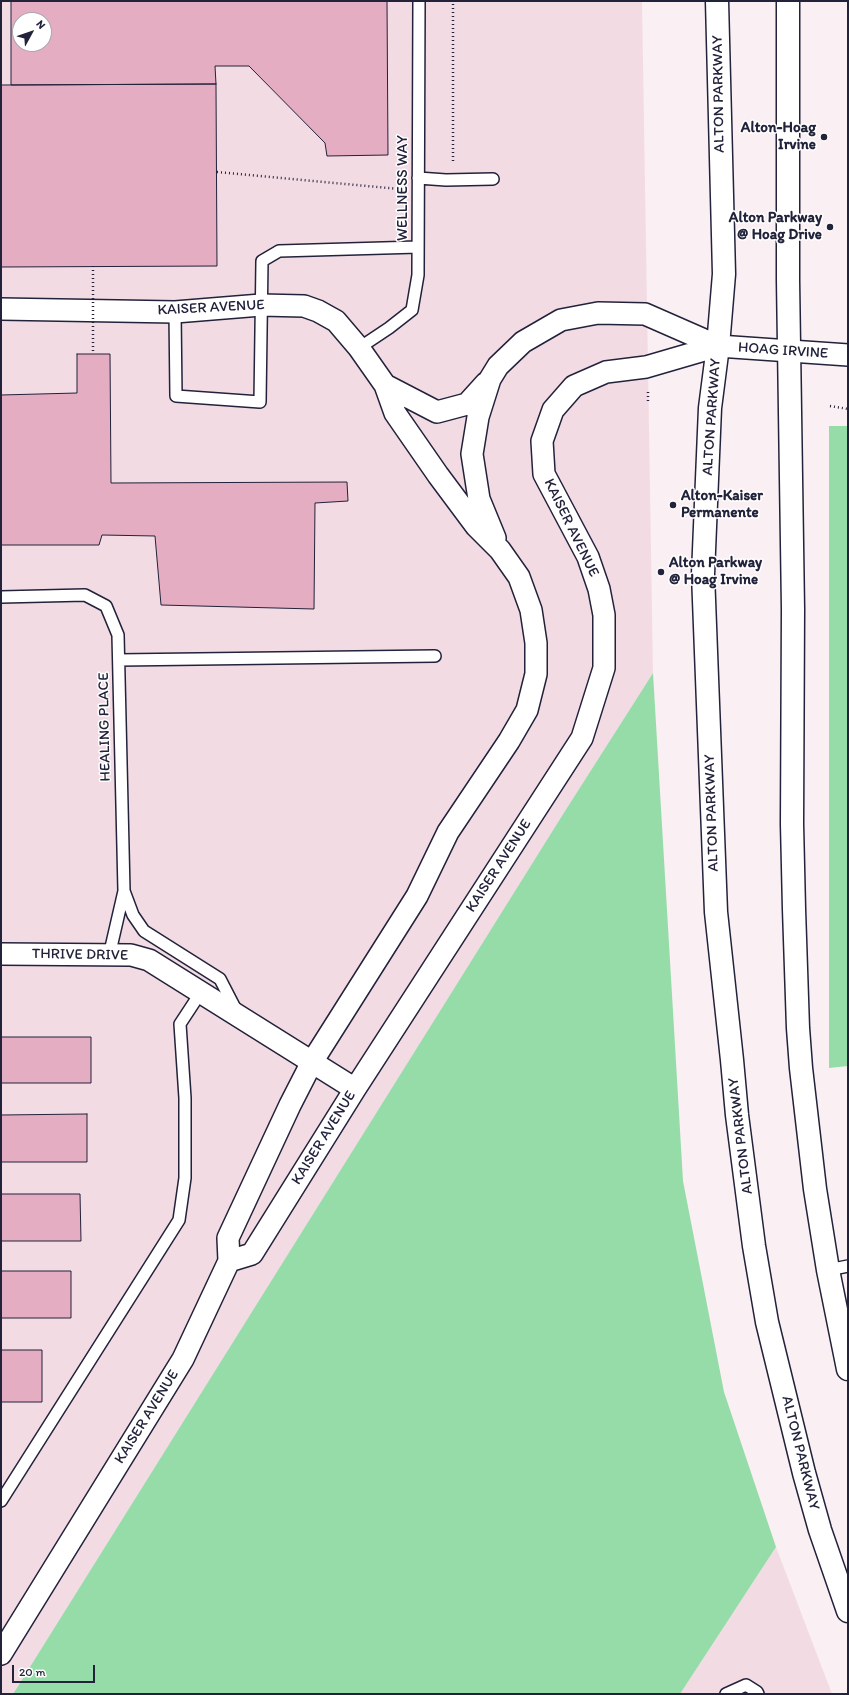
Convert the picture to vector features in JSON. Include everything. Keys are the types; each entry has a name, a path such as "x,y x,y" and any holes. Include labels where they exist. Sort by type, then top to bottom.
{"main road":[{"name":"ALTON PARKWAY","path":"717,1 724,274 718,346 710,408 703,574 716,912 744,1171 767,1322 804,1473 820,1530 848,1611"},
{"path":"788,1 788,283 790,352 794,909 801,1068 816,1189 838,1268 848,1369"}],"street":[{"name":"KAISER AVENUE","path":"1,309 175,312 261,305 304,306 318,311 336,321 359,348 385,385 395,414 438,475 476,526 500,550 519,577 531,610 536,643 536,674 527,710 509,741 448,832 417,896 312,1062 290,1105 228,1238 229,1261 183,1359 1,1654"},
{"name":"KAISER AVENUE","path":"385,385 437,412 467,404 490,379 498,366 523,342 561,320 598,313 645,314 718,346"},
{"name":"HOAG IRVINE","path":"718,346 848,355"},
{"name":"KAISER AVENUE","path":"229,1261 252,1254 355,1089 582,738 604,668 604,616 599,589 588,558 544,474 542,441 553,410 574,386 606,372 646,367 718,346"},
{"name":"KAISER AVENUE","path":"490,379 478,417 472,454 479,499 500,550"},
{"name":"THRIVE DRIVE","path":"1,954 131,955 149,960 355,1089"}],"lane":[{"name":"WELLNESS WAY","path":"359,348 389,328 412,310 418,275 419,1"},
{"path":"418,178 446,180 493,179"},
{"path":"175,312 176,396 260,402 262,261 279,251 418,247"},
{"name":"HEALING PLACE","path":"1,597 85,596 106,606 118,636 124,891 109,956"},
{"path":"119,660 435,656"},
{"name":"THRIVE DRIVE","path":"124,891 133,915 144,931 220,979 239,1016"},
{"path":"1,1501 179,1220 185,1178 185,1098 180,1024 201,992"},
{"path":"726,1694 746,1685 758,1694"}],"path":[{"path":"453,1 453,180"},
{"path":"217,172 418,191"},
{"path":"93,266 94,354"},
{"path":"830,406 848,409"}],"shaded area":[{"path":"1,1 642,1 653,673 565,811 13,1694 1,1694"},
{"path":"776,1547 832,1694 680,1694"}],"green space":[{"path":"829,426 848,426 848,1066 829,1068"},
{"path":"653,673 683,1181 724,1392 776,1547 680,1694 13,1694 565,811"}],"building":[{"path":"11,1 387,1 388,155 327,156 325,143 249,66 215,66 216,84 11,85"},
{"path":"216,84 217,266 1,267 1,85"},
{"path":"77,354 110,354 111,483 347,482 348,501 315,503 314,609 161,605 155,536 102,535 99,545 1,545 1,395 77,393"},
{"path":"1,1037 91,1037 91,1083 1,1083"},
{"path":"87,1114 87,1162 1,1162 1,1115"},
{"path":"1,1194 80,1194 81,1241 1,1241"},
{"path":"1,1271 71,1271 71,1318 1,1318"},
{"path":"1,1350 42,1350 42,1402 1,1402"}],"place":[{"name":"Alton-Hoag Irvine","path":"824,137"},
{"name":"Alton Parkway @ Hoag Drive","path":"830,227"},
{"name":"Alton-Kaiser Permanente","path":"673,505"},
{"name":"Alton Parkway @ Hoag Irvine","path":"661,572"}]}
